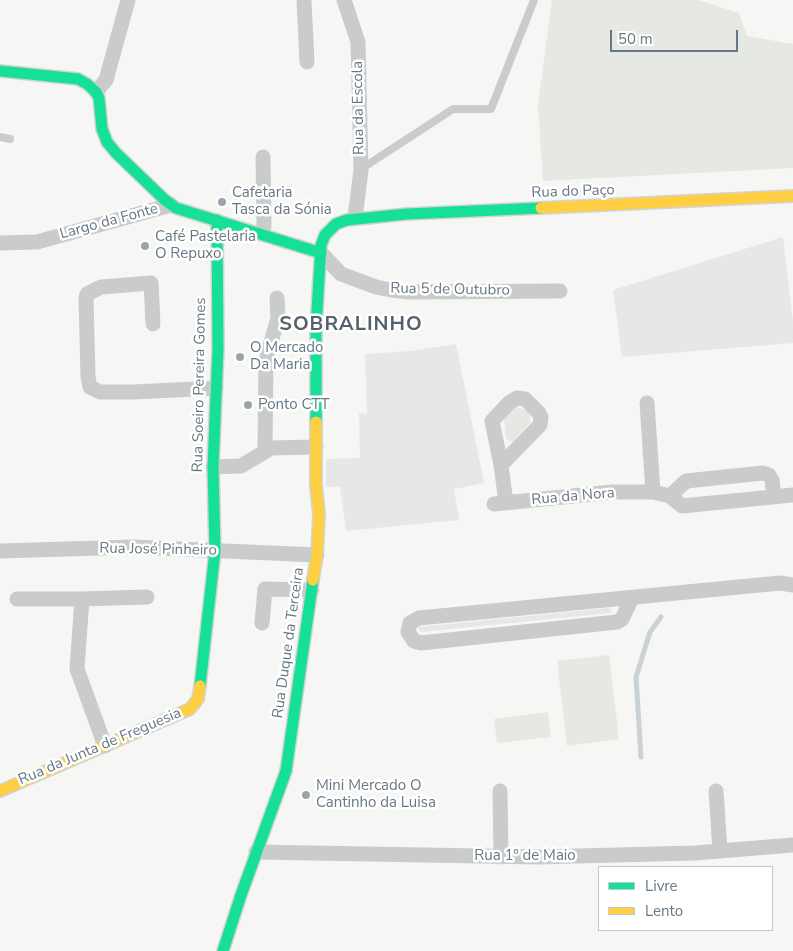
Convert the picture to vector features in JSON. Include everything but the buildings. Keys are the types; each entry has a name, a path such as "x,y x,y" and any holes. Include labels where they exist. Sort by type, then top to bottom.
{"street":[{"path":"96,92 106,80 128,0"},
{"path":"304,0 307,62"},
{"name":"Rua da Escola","path":"344,0 358,42 361,170 355,218"},
{"path":"0,71 78,79 96,92 99,98 102,129 107,142 116,153 176,208 321,253"},
{"path":"263,157 264,226"},
{"name":"Rua do Paço","path":"321,253 322,240 331,229 342,221 355,218 793,196"},
{"name":"Largo da Fonte","path":"0,244 37,242 171,205"},
{"name":"Rua Soeiro Pereira Gomes","path":"215,551 213,467 218,349 217,220"},
{"name":"Rua 5 de Outubro","path":"321,253 341,274 370,285 391,290 409,292 560,291"},
{"name":"Rua Duque da Terceira","path":"223,951 256,852 286,771 317,555 319,515 316,485 316,328 321,253"},
{"path":"153,324 151,283 100,287 87,294 88,378 90,387 100,392 216,388"},
{"path":"265,450 266,360 278,318 277,298"},
{"path":"646,402 653,492"},
{"path":"213,467 241,466 271,448 316,448"},
{"name":"Rua da Nora","path":"501,465 500,504 612,492 653,492 670,496 682,506 793,495"},
{"path":"670,496 686,481 763,473 769,475 772,480 774,496"},
{"name":"Rua José Pinheiro","path":"0,551 133,547 317,555"},
{"name":"Rua da Junta de Freguesia","path":"0,790 190,709 196,703 215,551"},
{"path":"632,598 622,618 617,622 422,643 414,641 408,632 410,623 419,618 780,583 793,585"},
{"path":"262,623 265,589 312,590"},
{"path":"17,599 147,597"},
{"path":"82,599 77,669 104,746"},
{"path":"500,791 501,857"},
{"path":"716,792 720,852"},
{"name":"Rua 1º de Maio","path":"256,852 538,857 720,852 793,845"}],"lane":[{"path":"361,170 453,109 491,109 534,0"},
{"path":"0,138 10,139"}],"shaded area":[{"path":"552,0 698,0 739,13 747,36 793,44 793,168 543,181 538,105"},
{"path":"783,237 793,321 793,343 622,357 613,290"},
{"path":"456,344 484,483 454,489 459,520 346,531 340,487 326,487 326,459 360,458 359,413 367,414 365,354 411,351"},
{"path":"515,407 527,410 530,416 530,423 513,441 510,441 506,438 504,418"},
{"path":"609,608 612,611 610,613 421,632 418,630 419,627"},
{"path":"609,655 619,739 567,746 557,661"},
{"path":"548,712 551,737 497,743 494,719"}],"waterway":[{"path":"641,757 636,677 650,632 661,617"}],"traffic: fast":[{"path":"0,71 78,79 87,84 96,92 99,98 102,129 107,142 165,200 176,208 321,253"},
{"path":"316,422 316,328 321,245 325,235 336,224 347,220 407,214 541,208"},
{"path":"200,686 215,551 213,467 218,349 217,220"},
{"path":"223,951 241,895 286,771 313,580"}],"traffic: slow":[{"path":"541,208 793,196"},
{"path":"313,580 317,555 319,515 316,485 316,422"},
{"path":"0,791 190,709 198,699 200,686"}],"place":[{"name":"Cafetaria Tasca da Sónia","path":"222,202"},
{"name":"Café Pastelaria O Repuxo","path":"145,246"},
{"name":"O Mercado Da Maria","path":"240,357"},
{"name":"Ponto CTT","path":"248,405"},
{"name":"Mini Mercado O Cantinho da Luisa","path":"306,795"}],"district":[{"name":"SOBRALINHO","path":"351,325"}]}
